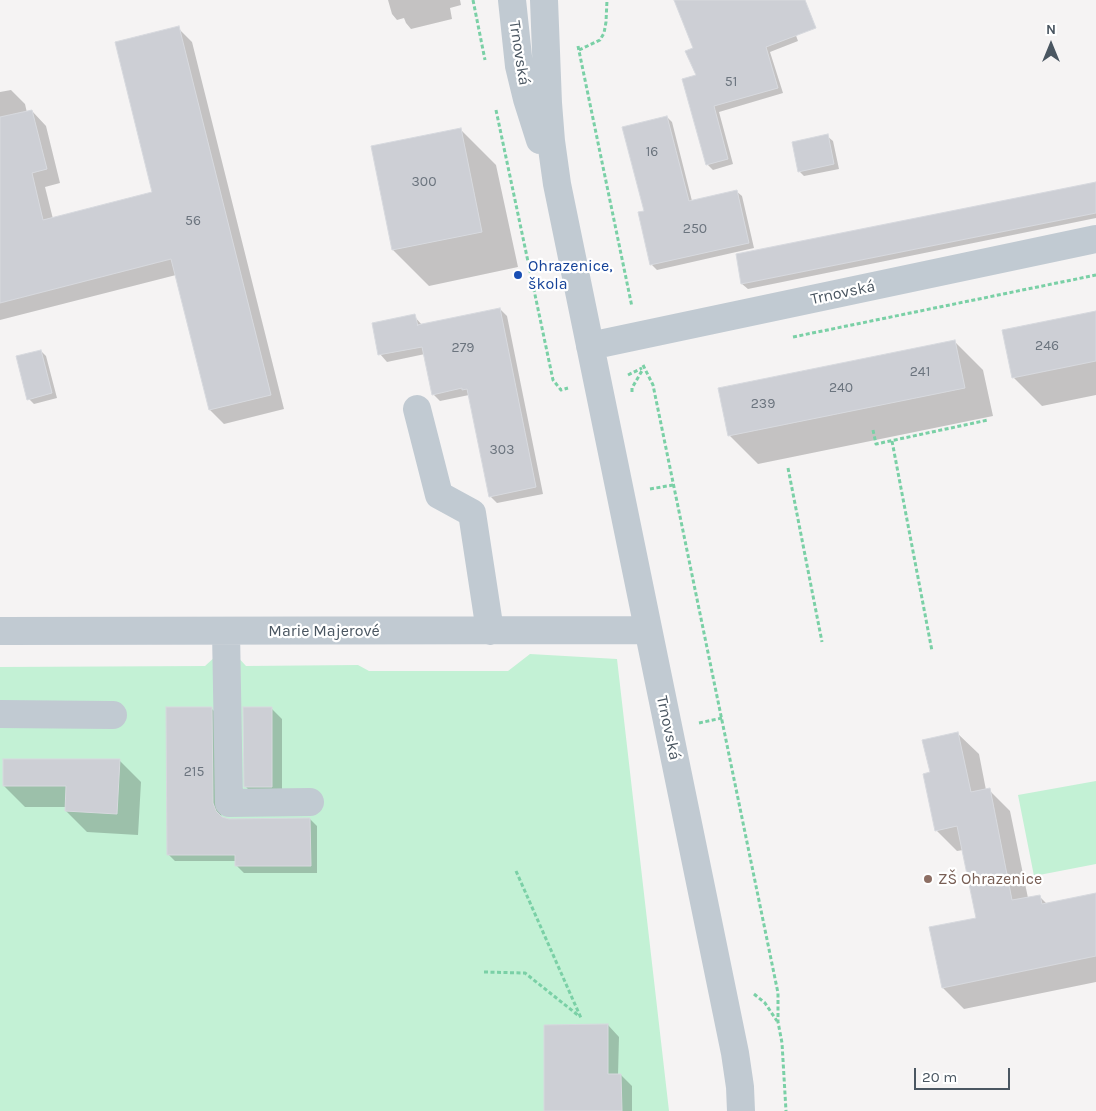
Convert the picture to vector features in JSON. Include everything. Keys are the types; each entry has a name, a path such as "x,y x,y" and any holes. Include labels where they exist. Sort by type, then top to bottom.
{"street":[{"name":"Trnovská","path":"512,0 519,66 527,99 548,163 564,221"},
{"name":"Trnovská","path":"544,0 551,141 564,221 735,1053 741,1111"},
{"name":"Trnovská","path":"590,346 1096,239"},
{"path":"417,409 439,495 472,513 490,631"},
{"name":"Marie Majerové","path":"0,632 648,630"},
{"path":"226,631 229,803 310,802"},
{"path":"0,714 113,715"}],"path":[{"path":"473,0 487,68"},
{"path":"579,50 600,40 604,33 607,0"},
{"path":"578,42 644,367 653,385 778,993 778,1022 782,1044 786,1111"},
{"path":"496,107 553,380 561,390 624,378 644,367 654,365"},
{"path":"788,338 1096,274"},
{"path":"873,430 876,444 988,420"},
{"path":"892,441 932,651"},
{"path":"788,468 822,642"},
{"path":"484,972 525,973 581,1018 516,871"}],"green space":[{"path":"530,654 617,659 669,1111 0,1111 0,667 205,666 217,655 236,655 246,666 358,665 369,671 508,671"},
{"path":"1096,781 1096,864 1034,876 1018,795"}],"building":[{"path":"674,0 805,0 816,28 766,47 778,88 714,106 728,159 706,165 682,79 696,75 685,51 693,48"},
{"path":"179,26 271,395 209,410 171,259 0,303 0,117 32,110 47,169 32,173 43,220 152,192 115,42"},
{"path":"667,116 689,201 737,190 749,243 650,265 638,212 644,211 622,127"},
{"path":"461,128 482,232 392,250 371,146"},
{"path":"828,134 834,164 798,172 792,142"},
{"path":"1096,182 1096,213 741,284 736,254"},
{"path":"500,308 536,487 489,497 467,389 462,390 462,388 432,395 422,347 378,355 372,323 415,314 418,325"},
{"path":"1096,311 1096,361 1012,378 1002,330"},
{"path":"955,340 965,388 728,436 718,388"},
{"path":"41,350 52,393 27,400 16,356"},
{"path":"166,707 212,707 213,803 216,811 222,817 229,819 310,818 311,866 235,866 235,855 167,855"},
{"path":"243,707 272,707 272,787 244,787"},
{"path":"958,732 971,792 990,788 1012,900 1040,895 1042,904 1096,893 1096,956 942,988 929,927 976,918 957,826 935,831 923,774 930,772 922,740"},
{"path":"3,759 120,759 117,814 65,811 66,786 3,786"},
{"path":"608,1024 608,1074 621,1074 622,1111 544,1111 544,1025"}],"place":[{"name":"Ohrazenice, škola","path":"518,275"},
{"name":"ZŠ Ohrazenice","path":"928,879"}]}
